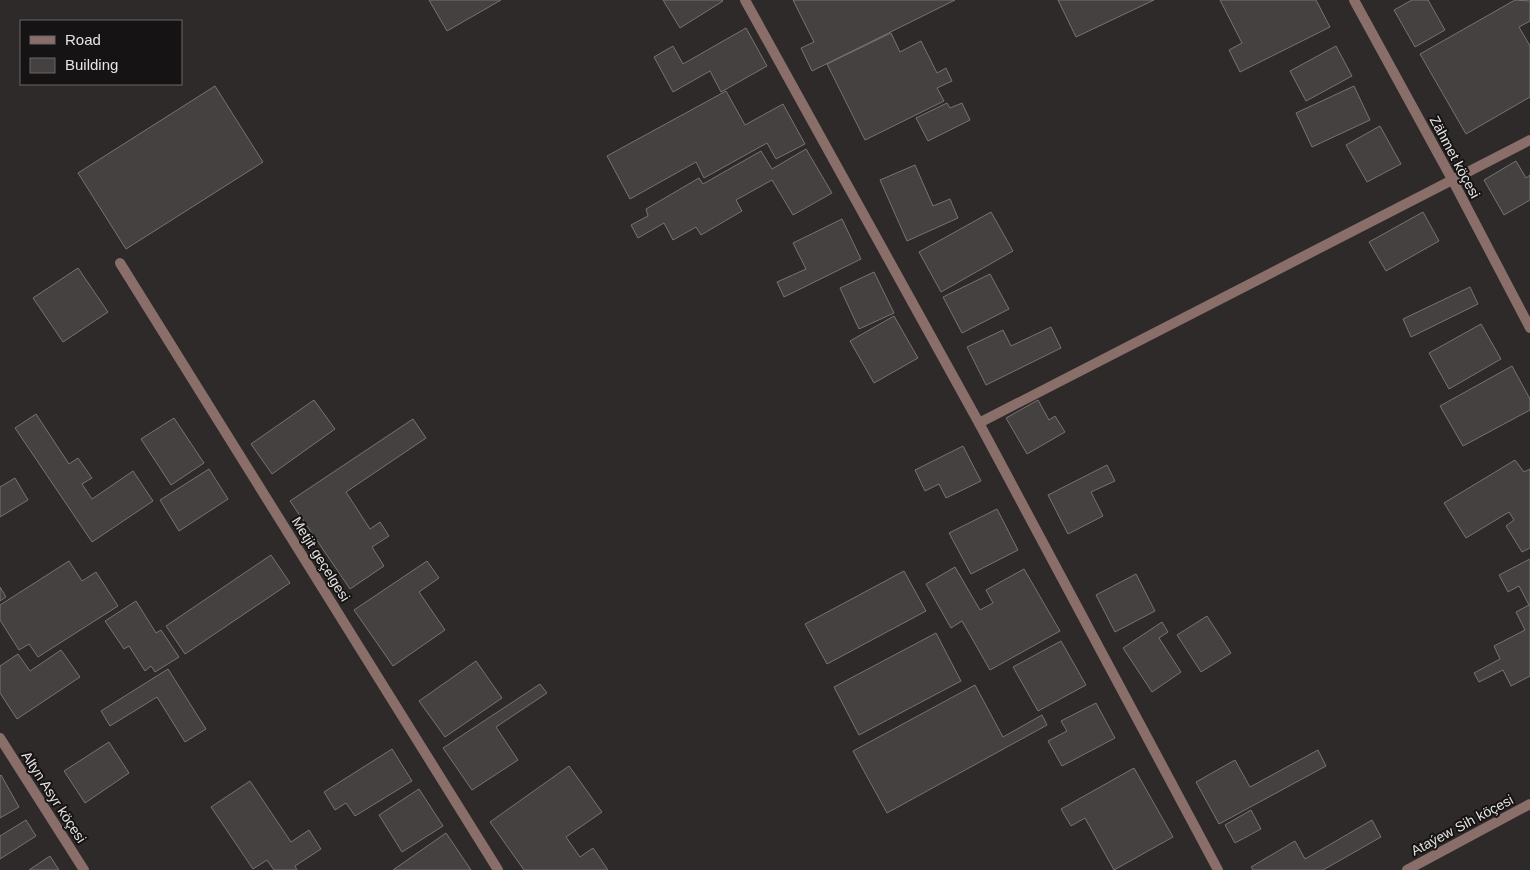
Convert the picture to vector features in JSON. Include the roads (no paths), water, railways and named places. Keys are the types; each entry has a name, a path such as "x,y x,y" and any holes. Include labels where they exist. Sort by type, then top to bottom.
{"street":[{"path":"745,0 979,423 1218,870"},
{"name":"Zähmet köçesi","path":"1354,0 1453,181 1530,328"},
{"path":"979,423 1530,140"},
{"name":"Metjit geçelgesi","path":"120,263 498,870"},
{"name":"Altyn Asyr köçesi","path":"0,738 84,870"},
{"name":"Ataýew Sih köçesi","path":"1407,870 1530,804"}]}
